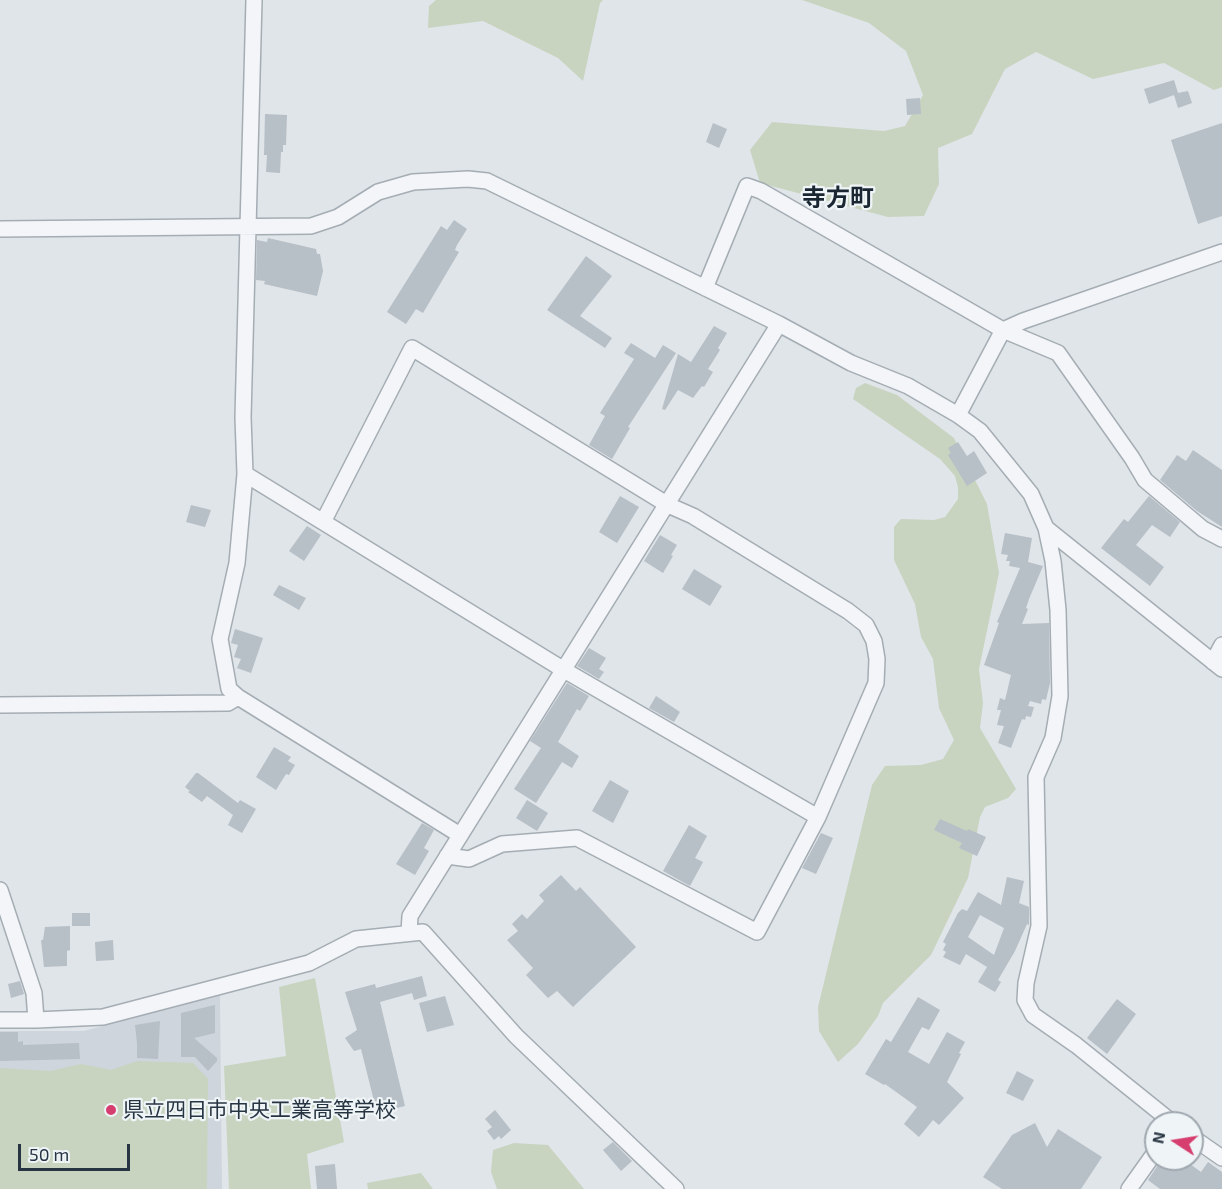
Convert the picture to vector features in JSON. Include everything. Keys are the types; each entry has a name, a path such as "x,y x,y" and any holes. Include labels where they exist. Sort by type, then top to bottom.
{"street":[{"path":"254,0 243,417 245,474 237,563 220,639 229,689 238,697 460,835"},
{"path":"0,229 311,226 338,218 378,192 413,182 468,179 487,181 779,324 851,363 908,386 958,415 980,432 1031,494 1046,528 1053,561 1058,610 1060,696 1053,738 1036,777 1039,926 1026,983 1025,1000 1033,1015 1077,1045 1158,1111"},
{"path":"705,288 747,186 761,192 1003,330 1058,353 1132,458 1144,480 1203,529 1222,539"},
{"path":"958,415 1003,330 1222,252"},
{"path":"409,933 410,916 779,324"},
{"path":"323,522 412,348 668,505 693,516 848,611 866,625 874,641 877,659 876,683 816,816 757,932 576,838 502,844 470,859 447,856"},
{"path":"245,474 564,670 816,816"},
{"path":"1046,528 1218,665 1222,645"},
{"path":"0,705 228,703 238,697"},
{"path":"0,891 34,993 36,1020"},
{"path":"0,1020 103,1017 309,963 356,939 423,932 516,1036 676,1189"},
{"path":"1204,1145 1222,1158"},
{"path":"1129,1189 1144,1168"}],"shaded area":[{"name":"県立四日市中央工業高等学校","path":"220,994 222,1189 0,1189 0,1031 84,1031"}],"green space":[{"path":"436,0 603,0 600,3 583,81 558,58 483,21 428,28 429,6"},
{"path":"802,0 1222,0 1222,87 1214,90 1164,63 1093,79 1036,52 1005,69 972,134 938,148 939,184 924,216 888,217 760,183 750,150 772,122 884,131 905,126 923,95 906,51 869,23"},
{"path":"865,383 897,395 954,438 987,504 999,573 979,669 983,703 980,728 1016,789 1008,798 985,807 980,817 968,878 931,955 883,1003 878,1016 858,1044 838,1062 819,1031 818,1007 872,785 885,766 921,765 943,759 954,740 939,708 933,659 921,637 915,604 894,560 894,527 901,519 934,520 945,517 958,499 958,487 955,476 940,459 853,399 856,388"},
{"path":"315,978 344,1142 307,1154 311,1189 229,1189 224,1066 286,1056 279,987"},
{"name":"県立四日市中央工業高等学校","path":"137,1061 193,1063 208,1079 207,1189 0,1189 0,1068 51,1071 81,1064 111,1070"},
{"path":"514,1143 548,1145 584,1189 497,1189 491,1172 493,1150"},
{"path":"421,1173 433,1189 368,1189 367,1183"}],"building":[{"path":"1174,80 1178,93 1188,91 1192,103 1178,108 1174,95 1149,104 1144,89"},
{"path":"920,98 921,114 907,115 906,99"},
{"path":"265,114 287,115 286,145 283,145 283,152 281,152 280,173 266,172"},
{"path":"713,123 727,129 719,148 706,142"},
{"path":"1222,123 1222,216 1198,224 1171,140"},
{"path":"454,220 467,229 455,250 459,252 423,313 416,309 406,324 387,312 441,226 447,230"},
{"path":"268,238 316,249 317,254 320,254 323,271 317,296 264,284 265,281 256,280 257,240 267,242"},
{"path":"586,256 612,276 580,316 612,338 605,348 547,310"},
{"path":"714,326 727,333 708,369 713,372 704,387 702,386 693,398 678,390 665,410 662,409 678,354 691,362"},
{"path":"631,343 655,358 663,345 676,353 628,427 630,428 612,459 589,445 605,416 600,413 634,359 624,353"},
{"path":"958,442 967,456 974,451 987,473 967,486 948,455 951,453 948,448"},
{"path":"1193,450 1222,470 1222,527 1197,511 1160,480 1177,455 1186,461"},
{"path":"620,496 639,507 617,543 599,532"},
{"path":"1149,496 1180,522 1170,537 1152,525 1136,545 1164,567 1150,586 1101,548 1124,519 1128,522"},
{"path":"191,505 211,510 205,527 186,522"},
{"path":"307,526 321,535 304,561 289,551"},
{"path":"1005,533 1032,538 1028,562 1043,566 1029,599 1022,624 1049,623 1050,683 1046,700 1042,699 1041,704 1030,701 1028,706 1034,707 1031,717 1026,716 1025,720 1022,719 1011,748 998,743 1004,726 997,725 1001,710 997,710 1000,698 1005,700 1011,675 984,665 999,623 997,622 1020,568 1009,566 1010,561 1006,561 1008,555 1001,554"},
{"path":"660,535 677,545 663,573 644,561"},
{"path":"694,569 722,586 710,606 682,589"},
{"path":"279,585 306,598 299,610 273,595"},
{"path":"235,629 263,638 251,673 237,668 241,659 234,657 238,645 231,643"},
{"path":"589,648 606,658 599,669 604,672 599,679 577,666"},
{"path":"567,683 589,696 580,711 577,709 558,742 579,756 572,768 562,762 536,803 514,789 541,748 530,741"},
{"path":"656,696 680,712 674,722 649,708"},
{"path":"274,747 291,757 288,761 295,765 276,790 256,777"},
{"path":"196,773 238,803 240,800 256,809 242,833 228,825 233,815 207,796 202,802 188,792 190,791 185,787"},
{"path":"610,780 629,791 613,823 592,811"},
{"path":"527,800 548,813 537,831 516,818"},
{"path":"940,819 986,837 977,856 959,848 962,843 934,830"},
{"path":"422,823 434,830 424,848 429,851 415,875 396,864"},
{"path":"689,825 707,836 695,858 703,862 690,886 663,871"},
{"path":"821,833 833,838 816,874 802,868"},
{"path":"561,875 576,891 580,887 636,947 573,1007 557,991 548,998 526,975 533,968 507,940 518,931 512,924 522,914 527,919 544,901 539,895"},
{"path":"1007,877 1024,881 1019,903 1029,907 1029,925 1027,924 998,980 1001,982 995,992 978,982 987,967 966,954 960,965 943,957 946,944 943,942 958,913 962,909 967,911 978,892 1001,905","holes":["980,915 1004,928 994,955 968,937"]},
{"path":"72,913 90,913 90,926 72,926"},
{"path":"70,926 67,966 44,967 41,940 43,940 45,927"},
{"path":"113,940 114,960 96,961 95,942"},
{"path":"422,976 427,996 414,1000 412,993 380,1002 405,1106 377,1113 361,1049 354,1051 345,1038 357,1030 345,992 375,984 376,988"},
{"path":"20,981 24,994 11,998 8,984"},
{"path":"445,996 454,1025 427,1032 419,1003"},
{"path":"918,997 940,1010 929,1030 922,1027 908,1052 929,1064 947,1032 965,1042 947,1082 964,1098 939,1125 933,1120 919,1137 904,1124 917,1107 885,1084 865,1074 886,1039 891,1042"},
{"path":"1117,999 1136,1014 1107,1054 1087,1038"},
{"path":"215,1005 215,1033 194,1038 217,1058 208,1071 195,1057 181,1057 181,1013"},
{"path":"160,1021 158,1059 137,1058 135,1025"},
{"path":"0,1032 18,1032 18,1042 23,1041 23,1045 79,1043 80,1059 0,1061"},
{"path":"1017,1071 1034,1080 1023,1101 1006,1093"},
{"path":"495,1110 511,1130 501,1139 499,1136 494,1140 487,1131 492,1127 485,1119"},
{"path":"1035,1123 1047,1147 1058,1129 1102,1157 1081,1189 1002,1189 983,1177 1012,1135"},
{"path":"613,1142 632,1161 621,1171 603,1150"},
{"path":"1208,1162 1222,1172 1222,1189 1160,1189 1148,1180 1154,1171 1201,1172 1204,1171"},
{"path":"335,1164 337,1189 317,1189 315,1166"}],"place":[{"name":"県立四日市中央工業高等学校","path":"111,1110"}],"district":[{"name":"寺方町","path":"838,198"}]}
